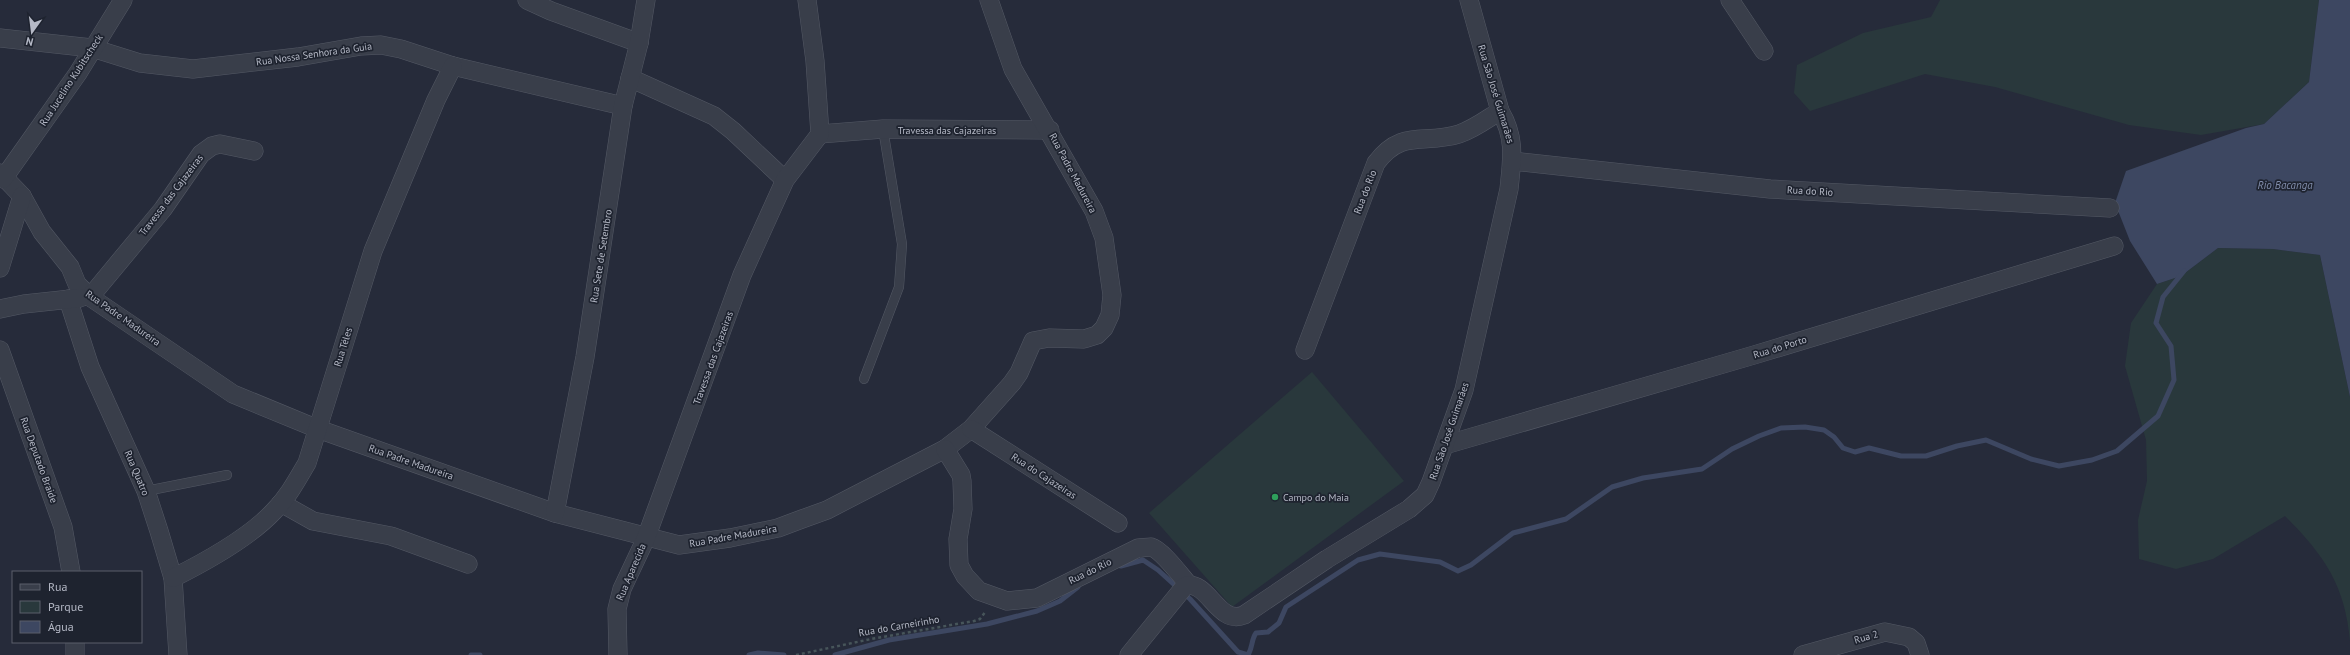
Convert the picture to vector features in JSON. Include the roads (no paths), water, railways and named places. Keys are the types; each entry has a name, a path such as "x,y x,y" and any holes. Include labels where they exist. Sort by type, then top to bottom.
{"street":[{"name":"Rua Jucelino Kubitscheck","path":"2,176 78,73 92,48 123,0"},
{"path":"527,0 551,11 639,43"},
{"name":"Rua Sete de Setembro","path":"555,513 585,357 623,106 639,43 646,0"},
{"path":"807,0 815,61 820,134"},
{"name":"Rua Padre Madureira","path":"2,176 22,196 42,232 70,267 77,284 90,297 233,394 318,429 555,513 679,546 730,538 778,528 827,510 945,449 971,429 1020,373 1033,342 1048,338 1084,340 1096,335 1104,328 1110,315 1112,295 1104,238 1094,211 1050,130 1034,109 1013,69 989,0"},
{"name":"Rua São José Guimarães","path":"1181,591 1200,589 1227,615 1236,617 1244,615 1327,559 1417,504 1431,482 1464,390 1509,189 1512,161 1513,143 1506,121 1500,111 1469,0"},
{"path":"1730,0 1764,51"},
{"name":"Rua Nossa Senhora da Guia","path":"0,38 92,48 140,63 193,69 290,58 361,46 381,45 401,49 453,66 623,106"},
{"name":"Rua Téles","path":"172,578 202,564 227,548 273,512 281,503 307,463 373,251 436,100 453,66"},
{"path":"630,78 714,116 743,140 785,180"},
{"name":"Rua do Rio","path":"1305,350 1376,163 1384,152 1396,144 1411,139 1459,134 1500,111"},
{"name":"Travessa das Cajazeiras","path":"646,538 742,275 785,180 820,134 883,130 1050,130"},
{"name":"Travessa das Cajazeiras","path":"90,297 163,209 201,154 212,146 220,144 254,151"},
{"name":"Rua do Rio","path":"1512,161 1770,189 2110,208"},
{"path":"0,268 22,196"},
{"name":"Rua do Porto","path":"1445,445 1754,355 2114,246"},
{"path":"0,309 24,304 90,297"},
{"name":"Rua Quatro","path":"68,299 90,367 146,491 172,578 178,655"},
{"name":"Rua Deputado Braide","path":"0,350 63,528 72,571"},
{"name":"Rua do Cajazeiras","path":"971,429 1118,523"},
{"name":"Rua do Rio","path":"945,449 961,476 962,481 963,509 958,539 959,565 965,576 986,594 1007,601 1037,598 1138,548 1146,547 1152,548 1161,554 1181,591"},
{"path":"281,503 313,521 391,536 468,564"},
{"name":"Rua Aparecida","path":"618,655 616,609 622,589 646,538"},
{"path":"1129,655 1181,591"},
{"name":"Rua 2","path":"1802,655 1885,632 1909,637 1916,643 1920,655"},
{"path":"74,643 75,655"}],"lane":[{"path":"864,378 899,287 902,244 883,130"},
{"path":"146,491 227,475"}],"water":[{"name":"Rio Bacanga","path":"2319,0 2350,0 2350,397 2320,255 2273,249 2218,248 2181,276 2157,284 2130,241 2115,203 2126,171 2246,128 2264,124 2309,82"}],"waterway":[{"path":"1121,566 1143,560 1158,570 1190,599 1238,652 1248,655 1256,633 1268,632 1279,623 1286,607 1358,560 1380,554 1440,562 1458,571 1471,565 1513,533 1566,519 1612,487 1643,478 1702,469 1732,449 1759,436 1781,428 1805,427 1824,430 1834,437 1843,448 1855,452 1869,448 1901,456 1926,456 1957,446 1986,440 2031,459 2059,466 2092,460 2117,451 2158,416 2174,380 2171,346 2156,323 2163,297 2184,271"},
{"path":"835,655 889,640 987,624 1037,611 1060,601 1078,587"},
{"path":"749,655 758,653 784,655"},
{"path":"471,655 480,655"}],"place":[{"name":"Campo do Maia","path":"1275,497"}]}
